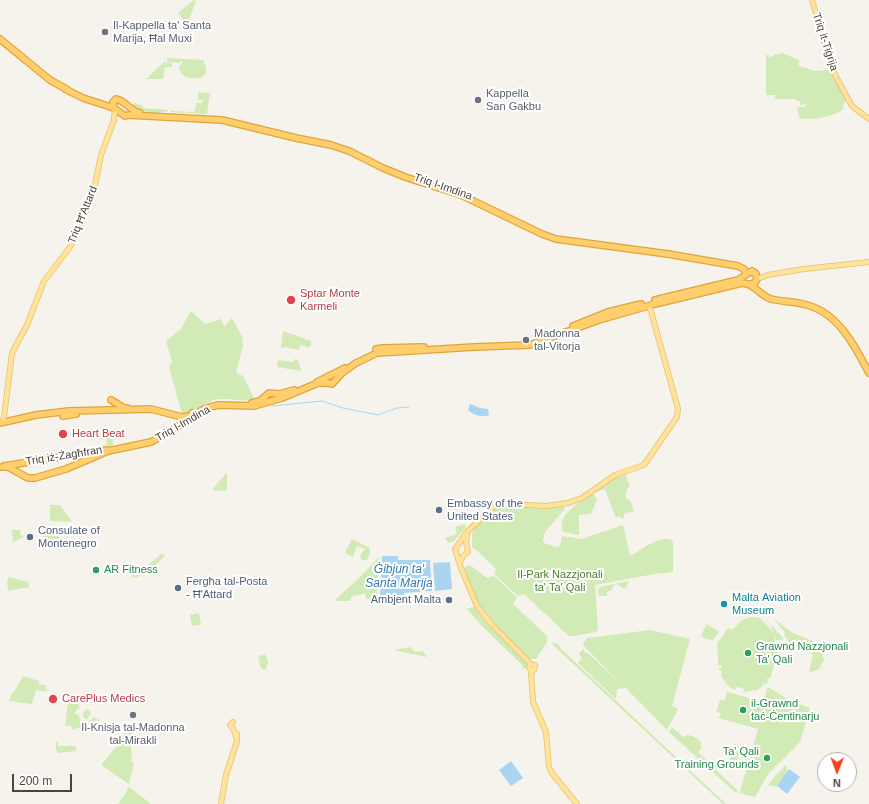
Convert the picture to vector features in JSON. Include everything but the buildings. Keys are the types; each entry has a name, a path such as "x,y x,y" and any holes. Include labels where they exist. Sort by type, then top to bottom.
{"highway":[{"name":"Triq l-Imdina","path":"0,39 50,80 65,89 83,98 114,106 127,113 222,120 331,145 349,151 405,177 462,195 542,234 556,239 668,254 738,266 744,269 746,274"},
{"name":"Triq l-Imdina","path":"114,106 116,99 120,100 127,113"},
{"name":"Triq l-Imdina","path":"127,113 222,118 285,133 332,142 418,179 452,189 477,199 543,231 556,235 687,254 742,264 754,279"},
{"name":"Triq l-Imdina","path":"1,467 8,467 26,477 35,478 66,469 108,451 151,442 210,407 219,405 254,406 318,384 365,354 383,348 529,342 608,312 738,280 746,274 752,272 754,279"},
{"path":"746,274 745,279 754,279"},
{"path":"336,381 342,373 356,363 377,353 530,345 599,320 646,306 652,308 754,279"},
{"path":"754,279 766,296"},
{"path":"754,279 764,293 770,296 809,303 833,315 844,327 869,366"},
{"path":"716,290 740,286 748,287 777,300 815,307 829,315 840,326 869,373"},
{"path":"332,374 336,378 336,381"},
{"name":"Triq l-Imdina","path":"326,380 332,384 336,381"},
{"name":"Triq l-Imdina","path":"174,416 188,416 204,406 218,402 247,404 260,401 270,393 279,394 297,390 326,380"},
{"path":"270,393 267,399 272,401"},
{"path":"108,410 112,405 111,400 124,408 156,410 174,416 178,420 178,423 170,431"},
{"path":"63,416 86,412 141,409"},
{"path":"1,422 36,415 69,411 120,410"},
{"name":"Triq iż-Żagħfran","path":"1,467 126,447"}],"main road":[{"name":"Triq it-Tiġrija","path":"812,0 832,67 851,105 857,112 869,120"},
{"name":"Triq Ħ'Attard","path":"1,422 5,410 11,358 27,325 44,281 68,250 77,235 94,190 101,155 114,120 114,106"},
{"path":"114,120 127,113"},
{"path":"754,279 768,275 825,266 869,262"},
{"path":"577,804 549,767 546,732 533,702 532,671 529,667 531,664 496,629 477,606 455,549 467,532 493,507 512,504 546,506 572,502 586,495 615,475 645,463 675,420 678,412 677,402 652,308"},
{"path":"5,410 7,416 12,418 36,415"},
{"path":"460,564 463,556 468,552 466,538 471,528"},
{"path":"458,545 464,544 467,548"},
{"path":"456,554 463,556"},
{"path":"532,671 534,670 535,665"},
{"path":"233,722 230,725 235,732 236,742"},
{"path":"221,804 226,775 236,742 240,734"}],"green space":[{"path":"194,0 196,1 187,25 178,13"},
{"path":"782,53 799,60 798,67 800,66 815,71 829,70 833,73 846,100 843,109 822,118 804,119 799,118 797,108 806,107 805,104 800,105 800,101 797,101 796,99 774,99 775,95 766,95 766,55 769,55 769,58"},
{"path":"167,58 203,60 206,70 205,73 200,78 185,77 179,70 180,65 183,62 167,62"},
{"path":"165,61 166,63 172,63 172,67 165,67 163,79 146,79"},
{"path":"198,92 210,93 207,114 170,112 172,110 195,111 196,103 203,103 203,100 198,100"},
{"path":"134,103 143,106 143,108 168,111 155,113 145,112 132,107"},
{"path":"191,311 205,324 221,319 224,326 232,318 242,336 243,346 236,373 243,376 255,400 219,399 182,414 169,367 172,361 166,341 181,329"},
{"path":"283,331 311,341 311,346 306,348 305,346 300,345 299,350 284,347 281,348"},
{"path":"294,359 298,360 301,371 277,367 278,360 294,362"},
{"path":"112,432 113,445 107,447 106,439 99,440 99,433"},
{"path":"226,473 227,491 212,490"},
{"path":"625,473 630,486 627,489 625,497 631,502 634,511 624,514 624,518 621,519 620,516 616,518 605,489 598,491 598,494 597,491 614,478"},
{"path":"593,493 597,500 591,514 579,515 579,535 563,532 563,520 566,514"},
{"path":"50,505 60,505 72,522 50,521"},
{"name":"Il-Park Nazzjonali ta' Ta' Qali","path":"512,506 540,509 564,507 565,509 545,532 543,540 544,543 556,547 560,546 562,536 582,539 623,525 630,556 656,541 662,539 672,540 673,571 669,573 660,573 595,585 598,629 596,632 569,636 524,594 518,596 494,574 496,569 474,548 472,548 472,533 476,526 494,509"},
{"path":"465,524 466,528 454,541 448,543 445,538 457,534 455,527"},
{"path":"12,530 21,530 20,534 24,537 13,542"},
{"path":"43,530 62,538 60,549 42,536"},
{"path":"352,539 370,548 370,554 366,561 361,559 360,555 365,549 357,546 353,557 345,553"},
{"path":"162,553 165,556 151,569 136,578 130,576 145,568"},
{"path":"379,557 377,598 366,599 365,593 351,597 350,601 337,601 336,599"},
{"name":"Il-Park Nazzjonali ta' Ta' Qali","path":"470,565 487,578 494,576 517,597 513,604 547,636 547,642 536,659 530,659 497,627 479,606 463,569"},
{"path":"9,577 28,582 29,587 8,591 7,581"},
{"path":"629,581 626,588 622,588 618,584 613,587 612,590 607,592 607,596 599,596 598,590 600,587"},
{"path":"474,607 526,659 529,668 523,669 522,665 482,626 467,609"},
{"path":"199,613 201,625 192,626 190,615"},
{"name":"Grawnd Nazzjonali Ta' Qali","path":"751,617 760,618 774,633 766,621 777,631 776,633 778,632 783,638 782,640 776,640 775,635 775,642 784,642 783,649 778,649 770,679 765,677 769,681 765,685 763,683 763,686 757,690 744,692 743,688 737,687 735,690 728,685 720,673 722,673 722,671 720,671 719,668 722,668 722,666 718,665 717,645 728,628 732,630 742,620"},
{"path":"773,618 791,632 819,644 817,649 823,654 822,657 825,658 819,669 809,673 813,654 793,647 784,635 785,633"},
{"path":"707,624 719,632 713,640 705,639 701,635"},
{"path":"650,630 690,639 672,706 678,709 667,730 626,688 617,689 616,699 578,663 582,658 579,654 583,649 586,654 587,652 625,688 583,645 585,640 588,638"},
{"path":"552,644 558,644 560,648 726,804 723,804"},
{"path":"410,647 415,652 423,651 427,657 393,650"},
{"path":"265,654 268,662 265,670 261,668 258,657"},
{"path":"23,676 39,681 39,684 46,685 45,689 47,689 47,692 36,690 32,704 9,701 12,693"},
{"name":"Ta' Qali Training Grounds","path":"768,687 789,700 810,708 800,742 768,774 755,797 740,792 758,729 719,718 721,713 716,712 720,700 724,701 727,692 765,702 766,700 764,699"},
{"path":"68,702 79,703 79,709 77,709 75,714 79,715 81,727 72,730 72,726 65,726"},
{"path":"88,709 91,713 88,718 89,720 83,717 84,711"},
{"path":"93,717 99,720 99,725 90,726 89,720 92,720"},
{"path":"672,727 683,737 688,735 692,736 701,742 701,749 698,752 738,791 736,793 669,732"},
{"path":"127,729 133,732 131,747 132,762 134,763 129,784 101,765 116,747"},
{"path":"56,742 59,742 57,746 76,747 76,751 58,753 56,750"},
{"path":"734,744 740,747 736,766 731,765 730,761"},
{"path":"786,765 786,773 777,786 778,787 768,785 775,776"},
{"path":"128,786 151,804 118,804 127,791"}],"water":[{"path":"470,404 488,409 489,415 475,415 468,410"},
{"name":"Ġibjun ta' Santa Marija","path":"382,556 398,556 398,560 430,560 432,591 404,593 403,596 380,597"},
{"path":"450,562 452,589 435,591 433,563"},
{"path":"511,761 523,778 511,786 499,770"},
{"path":"789,769 800,777 787,794 777,786"}],"waterway":[{"path":"272,406 322,401 343,408 378,415 397,408 409,407"}],"place":[{"name":"Il-Kappella ta' Santa Marija, Ħal Muxi","path":"105,32"},
{"name":"Kappella San Gakbu","path":"478,100"},
{"name":"Sptar Monte Karmeli","path":"291,300"},
{"name":"Madonna tal-Vitorja","path":"526,340"},
{"name":"Heart Beat","path":"63,434"},
{"name":"Embassy of the United States","path":"439,510"},
{"name":"Consulate of Montenegro","path":"30,537"},
{"name":"AR Fitness","path":"96,570"},
{"name":"Fergħa tal-Posta - Ħ'Attard","path":"178,588"},
{"name":"Ambjent Malta","path":"449,600"},
{"name":"Malta Aviation Museum","path":"724,604"},
{"name":"Grawnd Nazzjonali Ta' Qali","path":"748,653"},
{"name":"CarePlus Medics","path":"53,699"},
{"name":"il-Grawnd taċ-Ċentinarju","path":"743,710"},
{"name":"Il-Knisja tal-Madonna tal-Mirakli","path":"133,715"},
{"name":"Ta' Qali Training Grounds","path":"767,758"}]}
